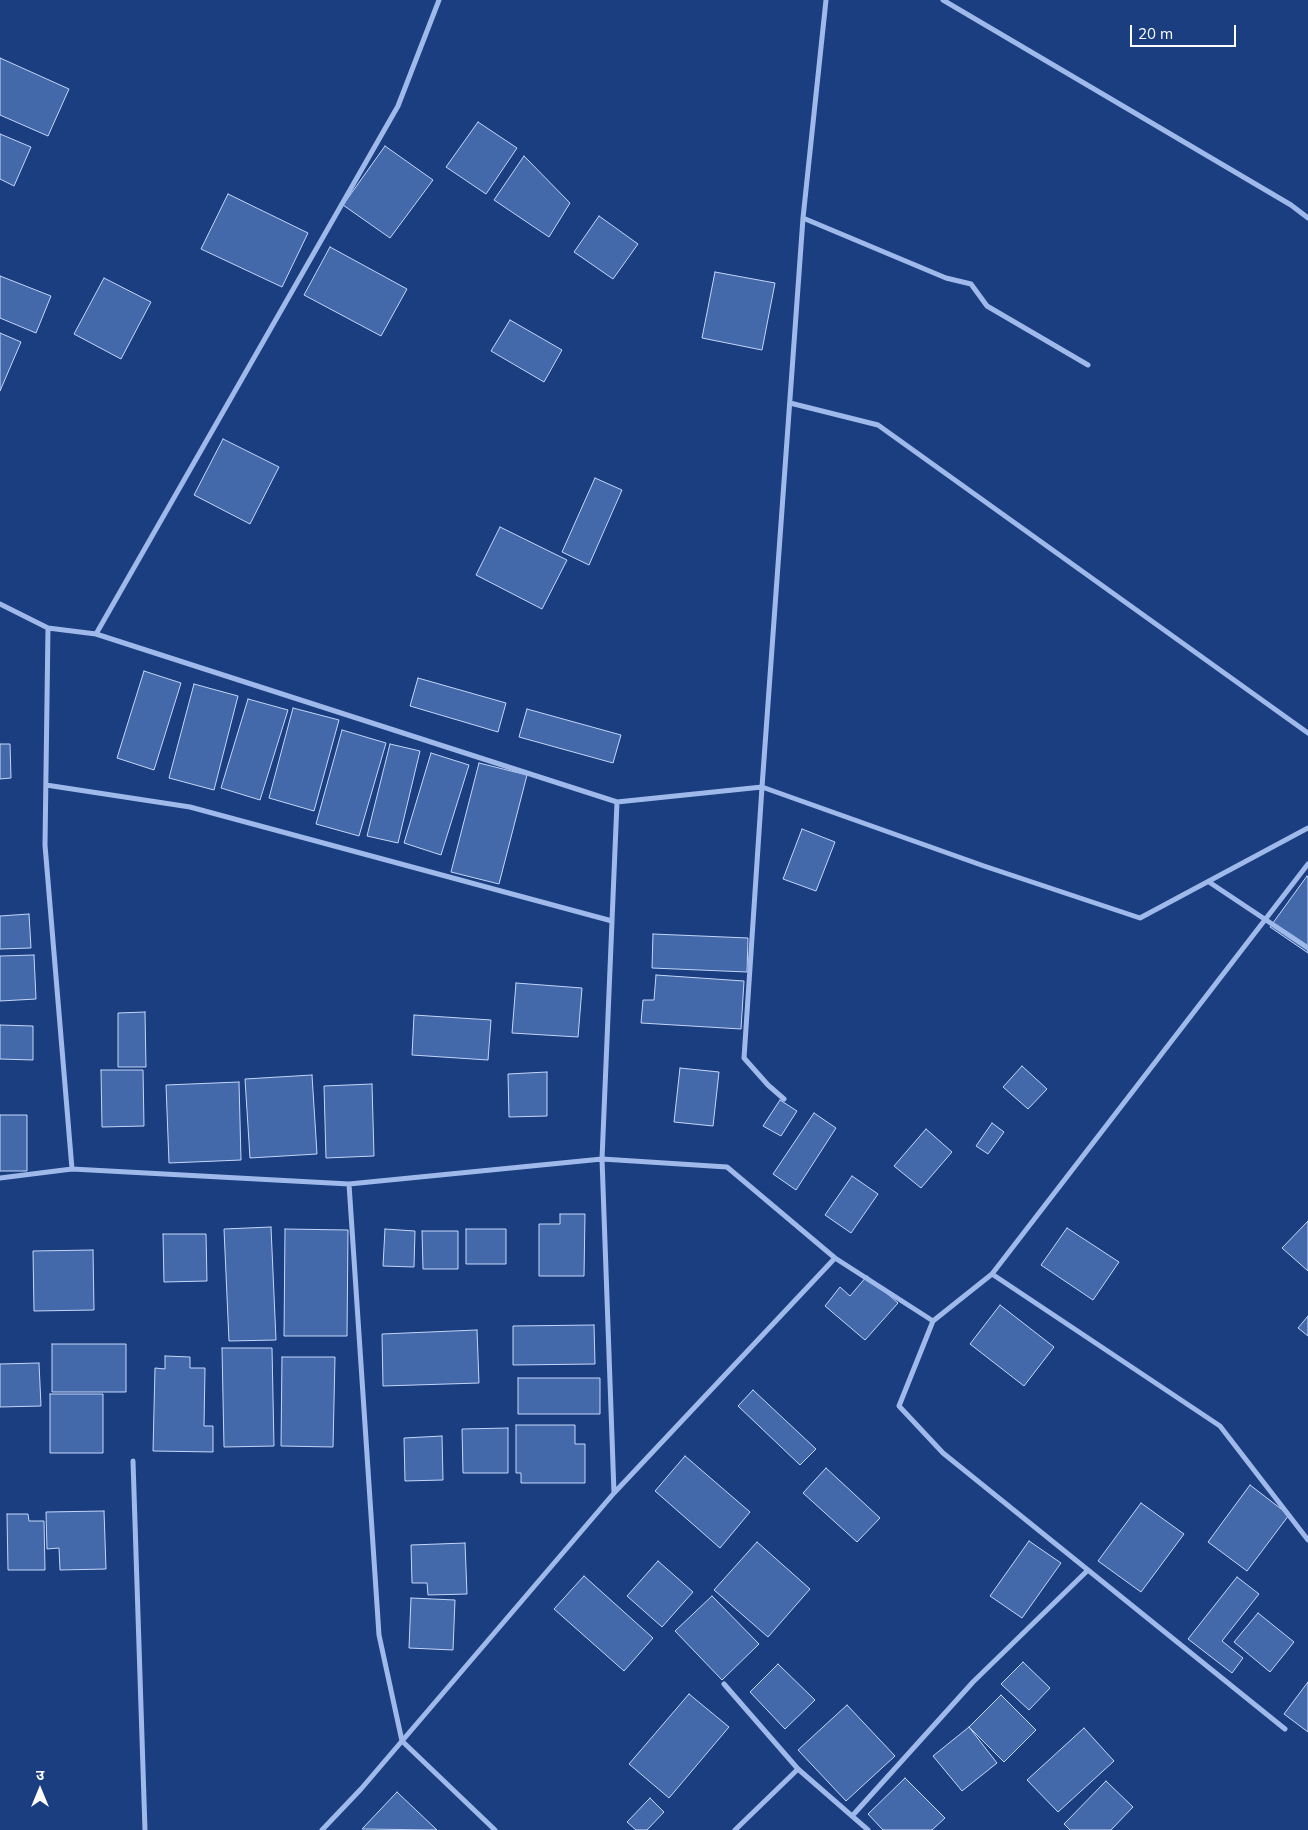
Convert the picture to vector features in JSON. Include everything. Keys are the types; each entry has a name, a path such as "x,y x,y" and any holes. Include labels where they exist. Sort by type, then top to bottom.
{"street":[{"path":"96,634 398,106 439,0"},
{"path":"784,1099 768,1085 744,1058 803,218 826,0"},
{"path":"943,0 1291,205 1308,218"},
{"path":"803,218 946,278 971,284 987,306 1088,365"},
{"path":"790,404 878,425 1308,733"},
{"path":"0,604 48,628 96,634 618,802 762,787 984,866 1140,918 1308,828"},
{"path":"48,628 45,845 72,1169"},
{"path":"46,785 190,807 612,921"},
{"path":"614,1493 602,1159 618,802"},
{"path":"1285,1729 943,1453 899,1406 934,1322 992,1274 1308,864"},
{"path":"1209,882 1266,918 1308,948"},
{"path":"0,1178 72,1169 349,1184 602,1159 727,1167 835,1258 934,1322"},
{"path":"349,1184 379,1636 402,1742 495,1830"},
{"path":"322,1830 402,1742 614,1493 835,1258"},
{"path":"992,1274 1220,1426 1308,1540"},
{"path":"133,1461 145,1830"},
{"path":"853,1815 973,1682 1088,1570"},
{"path":"724,1684 798,1769 868,1830"},
{"path":"735,1830 798,1769"}],"building":[{"path":"0,58 69,89 48,136 0,115"},
{"path":"478,122 517,148 486,194 446,167"},
{"path":"0,134 31,147 14,186 0,179"},
{"path":"385,146 433,180 390,238 343,205"},
{"path":"524,156 570,203 549,237 494,200"},
{"path":"228,194 308,233 282,287 201,249"},
{"path":"599,216 638,244 613,279 574,252"},
{"path":"330,247 407,289 381,336 304,295"},
{"path":"715,272 775,283 762,350 702,338"},
{"path":"0,276 51,296 36,333 0,318"},
{"path":"104,278 151,302 121,359 74,334"},
{"path":"510,320 562,350 544,382 491,351"},
{"path":"0,333 21,342 0,391"},
{"path":"223,439 279,467 250,524 194,495"},
{"path":"595,478 622,490 589,565 562,552"},
{"path":"500,527 567,560 542,609 476,575"},
{"path":"144,671 181,683 154,770 117,758"},
{"path":"418,678 506,703 498,732 410,706"},
{"path":"194,684 238,696 214,790 169,778"},
{"path":"248,699 288,710 260,800 221,788"},
{"path":"293,708 339,720 314,811 269,798"},
{"path":"527,709 621,735 613,763 519,737"},
{"path":"342,730 386,743 359,836 316,824"},
{"path":"0,744 10,744 11,778 0,779"},
{"path":"390,744 420,751 398,843 367,836"},
{"path":"431,753 469,765 441,855 404,843"},
{"path":"479,763 527,775 499,884 451,872"},
{"path":"802,829 835,842 816,891 783,879"},
{"path":"1308,877 1308,953 1270,927"},
{"path":"29,914 31,948 0,949 0,916"},
{"path":"653,934 748,938 747,972 652,968"},
{"path":"34,955 36,999 0,1001 0,956"},
{"path":"656,975 744,981 741,1029 641,1023 643,1000 654,1000"},
{"path":"516,983 582,988 578,1037 512,1033"},
{"path":"145,1012 146,1067 118,1067 118,1013"},
{"path":"414,1015 491,1020 488,1060 412,1055"},
{"path":"0,1025 33,1026 33,1060 0,1059"},
{"path":"1022,1066 1047,1089 1028,1109 1003,1087"},
{"path":"680,1068 719,1072 713,1126 674,1122"},
{"path":"101,1070 143,1070 144,1126 102,1127"},
{"path":"547,1072 547,1116 509,1117 508,1074"},
{"path":"312,1075 317,1154 250,1158 245,1079"},
{"path":"239,1082 241,1160 169,1163 166,1085"},
{"path":"372,1084 374,1156 326,1158 324,1086"},
{"path":"780,1100 797,1111 781,1136 763,1126"},
{"path":"814,1113 836,1128 796,1190 773,1174"},
{"path":"0,1115 27,1115 27,1171 0,1171"},
{"path":"992,1123 1004,1132 988,1154 976,1146"},
{"path":"926,1129 952,1152 921,1188 894,1166"},
{"path":"852,1176 878,1194 851,1233 825,1215"},
{"path":"560,1214 585,1214 584,1276 539,1276 539,1224 560,1224"},
{"path":"1308,1221 1308,1271 1282,1248"},
{"path":"271,1227 276,1340 229,1341 224,1229"},
{"path":"1067,1228 1119,1262 1093,1300 1041,1265"},
{"path":"285,1229 348,1230 347,1336 284,1336"},
{"path":"385,1229 415,1231 414,1267 383,1266"},
{"path":"466,1229 506,1229 506,1264 466,1264"},
{"path":"422,1231 458,1231 458,1269 423,1269"},
{"path":"163,1234 206,1234 207,1281 164,1282"},
{"path":"93,1250 94,1310 34,1311 33,1251"},
{"path":"867,1276 898,1303 865,1340 825,1306 840,1287 850,1296"},
{"path":"1000,1305 1054,1347 1024,1386 970,1344"},
{"path":"1308,1316 1308,1336 1298,1328"},
{"path":"594,1325 595,1364 513,1365 513,1326"},
{"path":"477,1330 479,1383 383,1386 382,1334"},
{"path":"52,1344 126,1344 126,1392 52,1392"},
{"path":"222,1348 272,1348 274,1446 224,1447"},
{"path":"165,1356 190,1357 190,1368 205,1368 204,1426 213,1426 213,1452 153,1451 155,1368 165,1369"},
{"path":"282,1357 335,1357 333,1447 281,1446"},
{"path":"39,1363 41,1406 0,1407 0,1364"},
{"path":"518,1378 600,1378 600,1414 518,1414"},
{"path":"753,1390 816,1449 800,1465 738,1406"},
{"path":"50,1394 103,1394 103,1453 50,1453"},
{"path":"516,1425 575,1425 575,1444 585,1444 585,1483 521,1483 521,1473 516,1473"},
{"path":"508,1428 508,1473 463,1473 462,1429"},
{"path":"442,1436 443,1480 405,1481 404,1438"},
{"path":"685,1456 750,1512 720,1548 655,1491"},
{"path":"826,1468 880,1518 857,1542 803,1493"},
{"path":"1250,1485 1289,1515 1247,1571 1208,1542"},
{"path":"1141,1503 1184,1534 1141,1592 1098,1561"},
{"path":"104,1511 106,1569 60,1570 59,1548 47,1549 46,1512"},
{"path":"7,1514 28,1514 29,1521 44,1521 45,1570 8,1570"},
{"path":"1029,1541 1061,1563 1022,1618 990,1596"},
{"path":"757,1542 810,1589 768,1637 714,1590"},
{"path":"465,1543 467,1594 428,1595 427,1583 412,1583 411,1545"},
{"path":"658,1561 693,1592 662,1627 627,1596"},
{"path":"584,1576 653,1638 624,1671 554,1609"},
{"path":"1237,1577 1259,1594 1222,1641 1243,1658 1232,1673 1188,1639"},
{"path":"712,1596 759,1644 722,1680 675,1631"},
{"path":"411,1598 455,1600 453,1650 409,1648"},
{"path":"1258,1613 1294,1642 1270,1672 1234,1642"},
{"path":"1023,1662 1050,1688 1029,1710 1001,1684"},
{"path":"778,1664 815,1700 785,1729 750,1692"},
{"path":"1308,1682 1308,1732 1284,1714"},
{"path":"689,1694 729,1727 669,1798 629,1764"},
{"path":"1001,1695 1036,1730 1004,1762 969,1727"},
{"path":"847,1705 895,1756 846,1801 798,1750"},
{"path":"969,1727 997,1763 962,1791 933,1756"},
{"path":"1084,1728 1114,1761 1058,1812 1027,1780"},
{"path":"905,1778 945,1818 932,1830 883,1830 868,1814"},
{"path":"1106,1781 1133,1807 1111,1830 1070,1830 1064,1824"},
{"path":"397,1792 437,1830 362,1829"},
{"path":"650,1798 664,1812 647,1830 636,1830 627,1822"}]}
